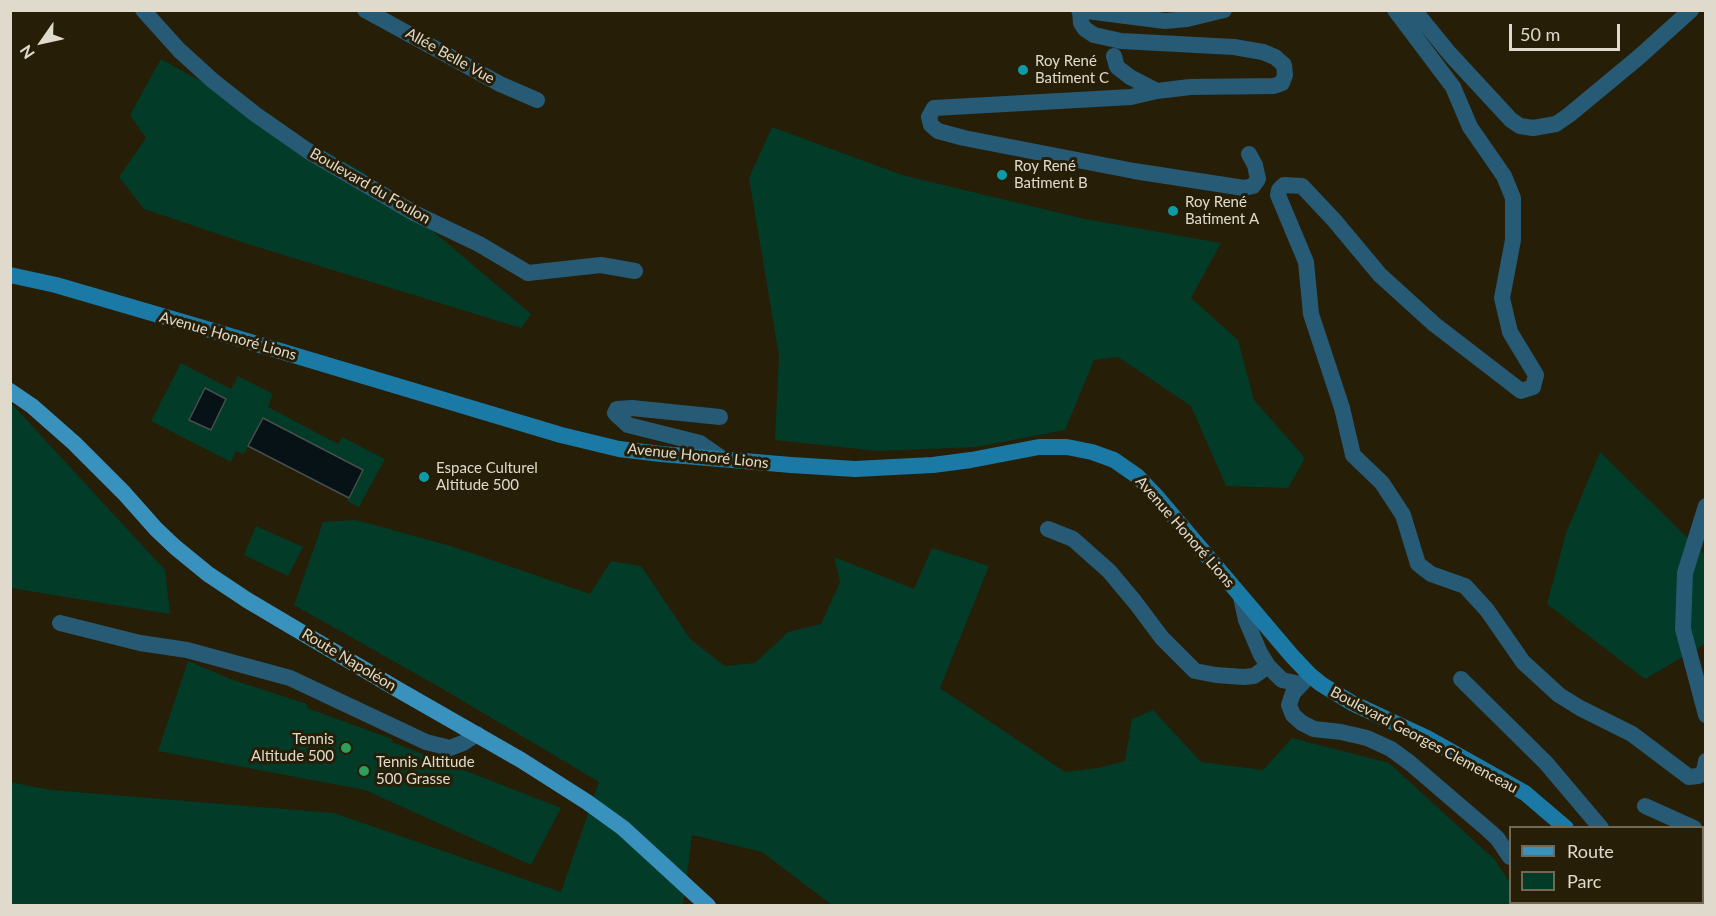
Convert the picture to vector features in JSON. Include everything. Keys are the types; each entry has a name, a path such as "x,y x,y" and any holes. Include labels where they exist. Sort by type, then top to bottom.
{"main road":[{"name":"Avenue Honoré Lions","path":"10,275 56,285 588,442 630,450 855,469 933,465 1039,447 1066,447 1092,452 1114,460 1137,476 1156,496 1241,597 1305,680"},
{"name":"Route Napoléon","path":"10,391 32,406 74,443 156,529 208,574 257,606 548,776 623,828 708,906"},
{"name":"Boulevard Georges Clemenceau","path":"1305,680 1321,684 1352,703 1427,738 1525,793 1564,826"}],"street":[{"name":"Boulevard du Foulon","path":"144,10 179,50 255,114 308,151 414,213 479,244 528,273 601,265 635,271"},
{"name":"Allée Belle Vue","path":"365,10 500,84 537,100"},
{"path":"1224,10 1186,19 1165,21 1080,11 1081,23 1094,35 1121,40 1234,47 1263,52 1284,64 1286,75 1282,83 1274,86 1190,87 1131,97 934,108 929,117 931,125 938,131 964,138 1134,171 1244,188 1252,186 1257,179 1255,165 1249,154"},
{"path":"1395,10 1453,87 1470,127 1504,176 1513,198 1513,240 1502,298 1510,332 1536,375 1533,387 1521,391 1434,324 1380,275 1302,186 1284,185 1278,195 1306,262 1311,314 1342,408 1353,455 1382,483 1403,515 1418,564 1431,574 1465,586 1487,610 1523,662 1559,695 1632,734 1689,777 1698,776 1704,772 1706,761"},
{"path":"1414,10 1450,54 1511,120 1520,126 1533,128 1556,124 1569,116 1691,10"},
{"path":"1114,56 1117,67 1157,91"},
{"path":"720,417 632,408 617,409 615,413 628,425 700,443 723,459"},
{"path":"1706,506 1685,573 1683,628 1706,715"},
{"path":"1048,529 1073,539 1109,571 1162,638 1195,671 1244,677 1254,676 1268,666"},
{"path":"1241,597 1246,620 1268,666 1282,680 1305,680"},
{"path":"60,623 140,643 187,650 290,678 426,742 450,748 477,734"},
{"path":"1461,679 1546,763 1599,826"},
{"path":"1305,680 1293,693 1289,705 1293,715 1302,723 1314,729 1367,738 1391,749 1497,838 1509,856"},
{"path":"1645,806 1690,826"}],"green space":[{"path":"161,59 363,172 531,314 521,328 248,244 144,209 119,177 146,138 130,115"},
{"path":"772,127 902,175 1085,219 1221,243 1191,298 1238,340 1254,400 1305,458 1288,488 1226,486 1191,406 1118,357 1094,360 1065,430 976,447 877,451 775,440 779,356 749,178"},
{"path":"181,363 231,389 238,376 273,394 268,407 338,444 342,437 385,459 359,507 347,501 363,470 263,418 244,454 236,451 231,462 151,421"},
{"path":"11,403 165,570 170,614 11,588"},
{"path":"1600,452 1705,555 1705,644 1645,679 1547,604 1566,533"},
{"path":"356,520 451,546 590,594 611,561 641,566 691,640 725,666 755,663 788,632 821,624 840,582 834,557 914,589 932,548 989,566 940,688 1065,772 1098,768 1125,761 1132,719 1153,710 1201,762 1263,770 1292,738 1389,763 1495,860 1509,881 1509,904 1526,905 832,905 762,852 692,835 683,905 11,905 10,782 51,790 334,813 561,892 599,782 441,688 294,605 323,522"},
{"path":"256,526 303,547 288,576 244,555"},
{"name":"Tennis Altitude 500 Grasse","path":"188,661 233,680 307,704 307,708 392,739 392,742 561,808 531,865 365,790 158,751"}],"shaded area":[{"path":"205,388 226,399 211,430 189,420"},
{"path":"263,418 363,470 349,498 248,446"}],"place":[{"name":"Roy René Batiment C","path":"1023,70"},
{"name":"Roy René Batiment B","path":"1002,175"},
{"name":"Roy René Batiment A","path":"1173,211"},
{"name":"Espace Culturel Altitude 500","path":"424,477"},
{"name":"Tennis Altitude 500","path":"346,748"},
{"name":"Tennis Altitude 500 Grasse","path":"364,771"}]}
